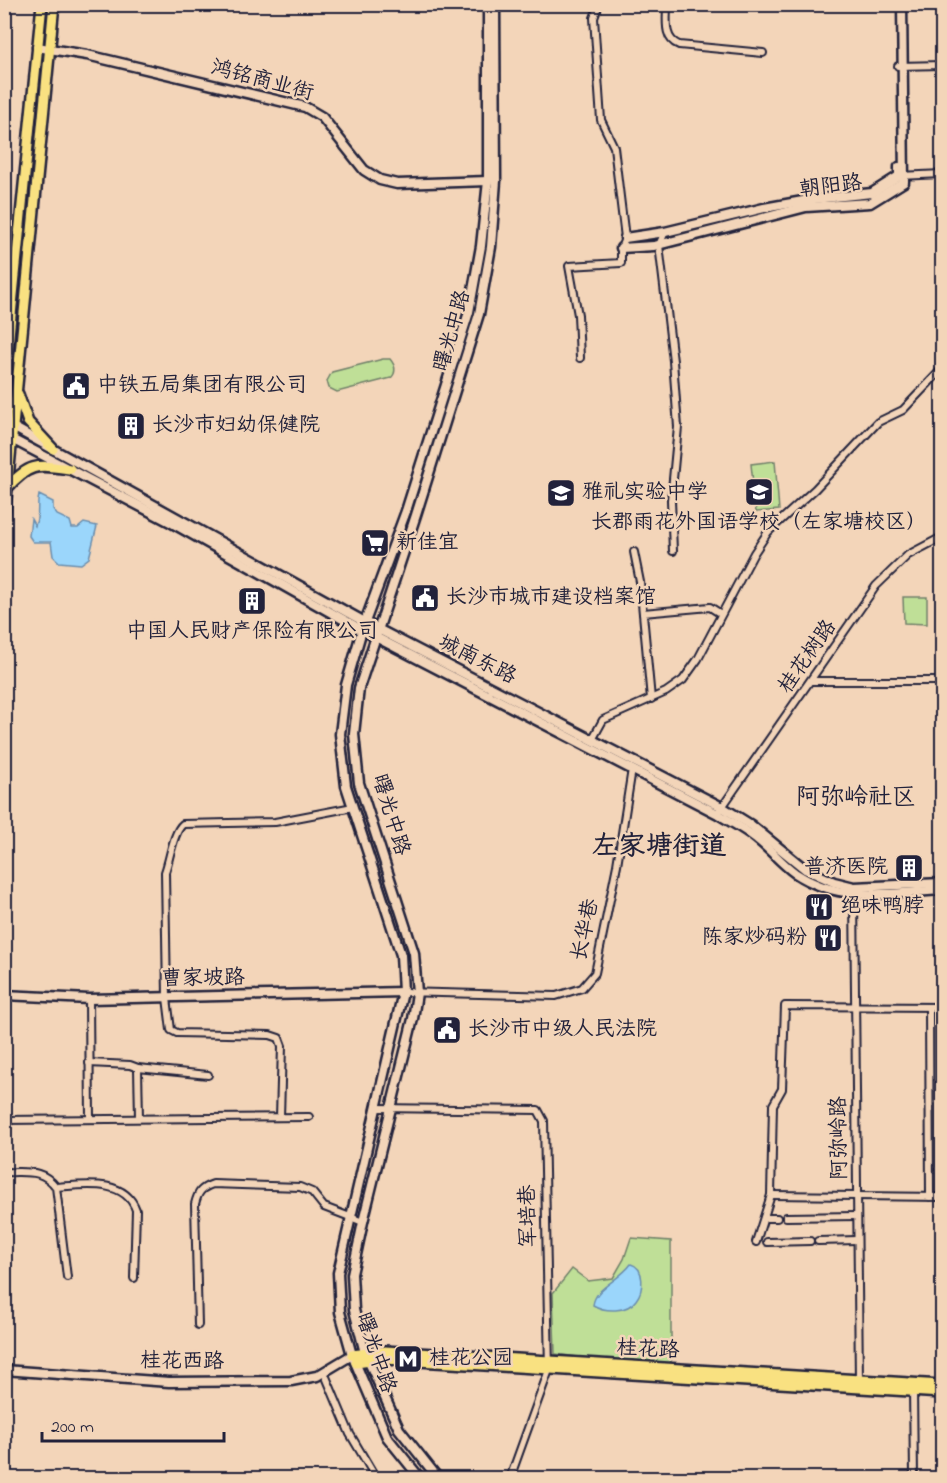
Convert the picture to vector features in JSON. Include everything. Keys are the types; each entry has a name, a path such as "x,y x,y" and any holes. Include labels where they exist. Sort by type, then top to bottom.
{"main road":[{"path":"4,386 42,4"},
{"path":"4,519 9,424 16,390 54,4"},
{"path":"16,390 28,422 53,449"},
{"path":"7,488 20,474 40,465 70,470"},
{"name":"桂花路","path":"354,1359 385,1351 549,1366 913,1388 942,1385"},
{"name":"桂花路","path":"549,1366 859,1381 942,1393"}],"street":[{"name":"曙光中路","path":"420,1479 387,1437 354,1359 340,1312 338,1273 403,992 400,956 346,786 340,734 346,685 364,626 406,511 469,312 481,246 488,181 488,4"},
{"name":"曙光中路","path":"438,1479 399,1429 366,1357 354,1310 352,1274 413,1019 417,993 414,953 359,783 354,734 359,688 416,515 478,314 491,247 496,181 495,4"},
{"path":"580,358 578,315 569,266 621,263 621,248 625,238 614,147 601,120 594,18 599,4"},
{"path":"667,4 668,36 672,42 679,45 763,53"},
{"path":"899,4 902,176 942,174"},
{"name":"鸿铭商业街","path":"37,47 50,48 305,107 322,117 364,170 380,180 397,184 488,181"},
{"path":"900,66 942,65"},
{"name":"朝阳路","path":"621,248 659,245 806,207 870,203 904,182 902,176 872,193 774,206 665,232 625,238"},
{"path":"665,232 659,245 674,361 678,427 671,500 673,551"},
{"path":"592,740 603,720 666,692 683,680 699,658 754,553 768,532 815,489 878,422 903,410 942,369"},
{"name":"城南东路","path":"9,424 364,626"},
{"name":"城南东路","path":"8,437 364,626 592,740 720,811 801,876 823,887 854,895 942,890"},
{"name":"桂花树路","path":"720,811 876,586 908,555 942,537"},
{"path":"634,552 644,613 651,699"},
{"path":"644,613 710,607 722,614"},
{"name":"城南东路","path":"376,632 632,769 751,825 805,869 834,882 854,887 942,883"},
{"path":"811,681 942,681"},
{"name":"长华巷","path":"403,992 556,996 582,988 595,973 617,865 632,769"},
{"path":"280,1117 282,1046 279,1038 270,1035 177,1033 171,1030 167,998 165,872 170,860 174,837 179,827 191,823 275,822 353,807"},
{"name":"阿弥岭路","path":"854,895 859,1381"},
{"name":"曹家坡路","path":"4,995 89,999 403,992"},
{"path":"89,999 90,1118"},
{"path":"756,1242 771,1195 773,1105 782,1089 785,1006 942,1007"},
{"path":"929,1007 930,1197"},
{"path":"89,1063 130,1065 138,1068 208,1075"},
{"path":"138,1068 139,1118"},
{"name":"军培巷","path":"376,1108 538,1110 544,1121 549,1366 510,1479"},
{"path":"4,1120 309,1117"},
{"path":"4,1172 39,1173 50,1178 56,1187 68,1277"},
{"path":"198,1325 195,1204 198,1193 203,1187 213,1184 300,1187 312,1192 324,1207 363,1222"},
{"path":"56,1187 98,1185 125,1193 132,1200 136,1210 134,1278"},
{"path":"771,1195 942,1197"},
{"path":"786,1217 857,1216"},
{"path":"765,1218 777,1218"},
{"path":"767,1242 857,1240"},
{"name":"桂花西路","path":"4,1370 169,1382 291,1381 317,1376 354,1359"},
{"path":"324,1372 350,1434 375,1479"},
{"path":"913,1388 914,1479"}],"green space":[{"path":"390,359 395,368 391,378 337,392 329,388 327,381 332,372"},
{"path":"775,461 779,510 756,512 751,464"},
{"path":"903,597 927,597 927,624 904,623"},
{"name":"桂花公园","path":"631,1238 671,1241 671,1369 555,1354 553,1293 572,1269 588,1281 613,1278 624,1259"}],"water":[{"path":"39,495 53,502 53,509 57,515 70,521 72,528 78,528 84,523 97,526 89,558 81,564 59,562 53,556 51,542 33,542 29,536 31,519 35,526"},
{"path":"631,1264 639,1270 642,1280 641,1291 636,1300 627,1307 616,1310 593,1305 598,1293"}],"place":[{"name":"中铁五局集团有限公司","path":"76,386"},
{"name":"长沙市妇幼保健院","path":"131,426"},
{"name":"长郡雨花外国语学校（左家塘校区）","path":"759,492"},
{"name":"雅礼实验中学","path":"561,493"},
{"name":"新佳宜","path":"375,543"},
{"name":"长沙市城市建设档案馆","path":"425,598"},
{"name":"中国人民财产保险有限公司","path":"252,601"},
{"name":"普济医院","path":"909,868"},
{"name":"绝味鸭脖","path":"819,907"},
{"name":"陈家炒码粉","path":"828,938"},
{"name":"长沙市中级人民法院","path":"447,1030"},
{"name":"桂花公园","path":"408,1359"}],"district":[{"name":"阿弥岭社区","path":"856,798"},
{"name":"左家塘街道","path":"659,847"}]}
